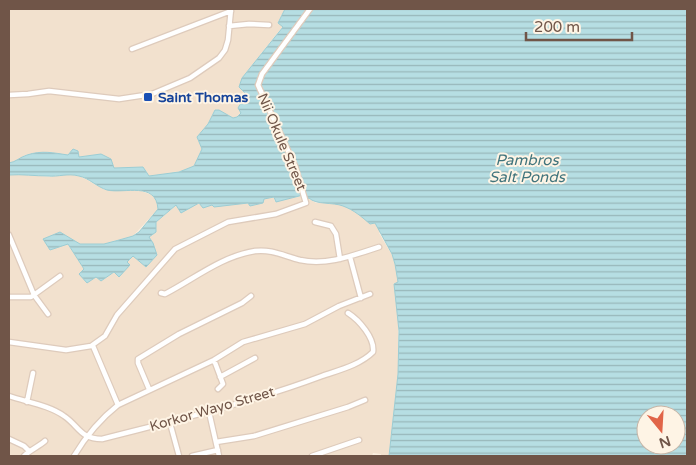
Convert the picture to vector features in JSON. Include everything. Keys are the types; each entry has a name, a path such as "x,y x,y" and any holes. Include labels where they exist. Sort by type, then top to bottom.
{"street":[{"name":"Nii Okule Street","path":"93,346 105,336 116,315 175,249 228,222 276,214 306,203 292,158 258,85 262,74 310,9"},
{"path":"9,95 50,91 119,99 152,94 190,78 219,58 226,45 231,10 132,49"},
{"path":"229,26 269,25"},
{"path":"315,222 331,226 336,234 340,259"},
{"path":"9,235 18,252 34,295 48,314"},
{"path":"161,293 165,294 237,255 255,251 276,251 301,260 321,262 340,259 379,247"},
{"path":"350,256 361,298"},
{"path":"9,298 31,297 60,276"},
{"path":"74,456 86,437 106,414 118,405 214,360 243,342 309,323 324,313 370,294"},
{"path":"149,389 138,360 168,340 242,303 251,296"},
{"name":"Korkor Wayo Street","path":"86,437 102,438 210,412 304,383 368,357 373,352 374,347 361,324 348,313"},
{"path":"9,342 66,350 93,346 118,405"},
{"path":"220,377 255,358"},
{"path":"214,360 223,384 218,389"},
{"path":"26,402 33,373"},
{"path":"9,396 56,411 63,415 86,437"},
{"path":"216,442 254,436 365,400"},
{"path":"210,412 219,456"},
{"path":"170,422 179,456"},
{"path":"9,439 24,446 29,451"},
{"path":"312,456 359,440"},
{"path":"24,456 45,441"},
{"path":"192,456 218,450"}],"shaded area":[{"path":"9,9 285,9 278,22 283,26 242,78 246,94 238,108 241,112 237,117 233,118 219,110 215,110 208,124 197,137 202,149 194,166 179,172 149,176 143,167 114,168 101,154 79,157 48,152 25,155 15,162 9,163"},
{"path":"66,174 80,176 105,190 139,190 154,196 158,202 158,209 133,236 104,244 80,244 60,232 84,269 101,281 115,272 119,276 127,262 134,255 146,267 149,237 156,222 177,205 200,203 213,205 235,204 274,197 275,202 303,195 316,203 328,202 343,205 355,211 370,224 375,223 395,260 398,283 398,374 389,456 373,453 372,456 9,456 9,175 50,177"}],"water":[{"name":"Pambros Salt Ponds","path":"285,9 687,9 687,456 389,456 398,374 399,331 394,284 398,282 395,264 392,254 375,223 370,224 361,216 343,206 316,202 309,198 305,200 303,195 276,202 274,197 264,199 263,203 250,206 248,203 214,207 212,205 203,208 199,203 181,213 176,205 156,222 156,232 149,237 157,255 146,267 133,256 127,262 130,265 119,277 114,272 101,281 96,277 87,283 79,274 84,269 68,244 50,250 43,239 60,232 80,244 104,244 133,236 139,232 158,209 156,200 152,195 138,190 107,190 83,177 75,175 9,175 9,163 32,153 48,152 68,155 73,149 78,151 79,157 101,154 111,159 114,168 143,167 149,176 179,172 194,166 202,149 197,137 208,124 215,110 219,110 233,118 241,113 238,108 246,94 239,87 242,78 283,27 278,23"}],"place":[{"name":"Saint Thomas","path":"148,97"}]}
